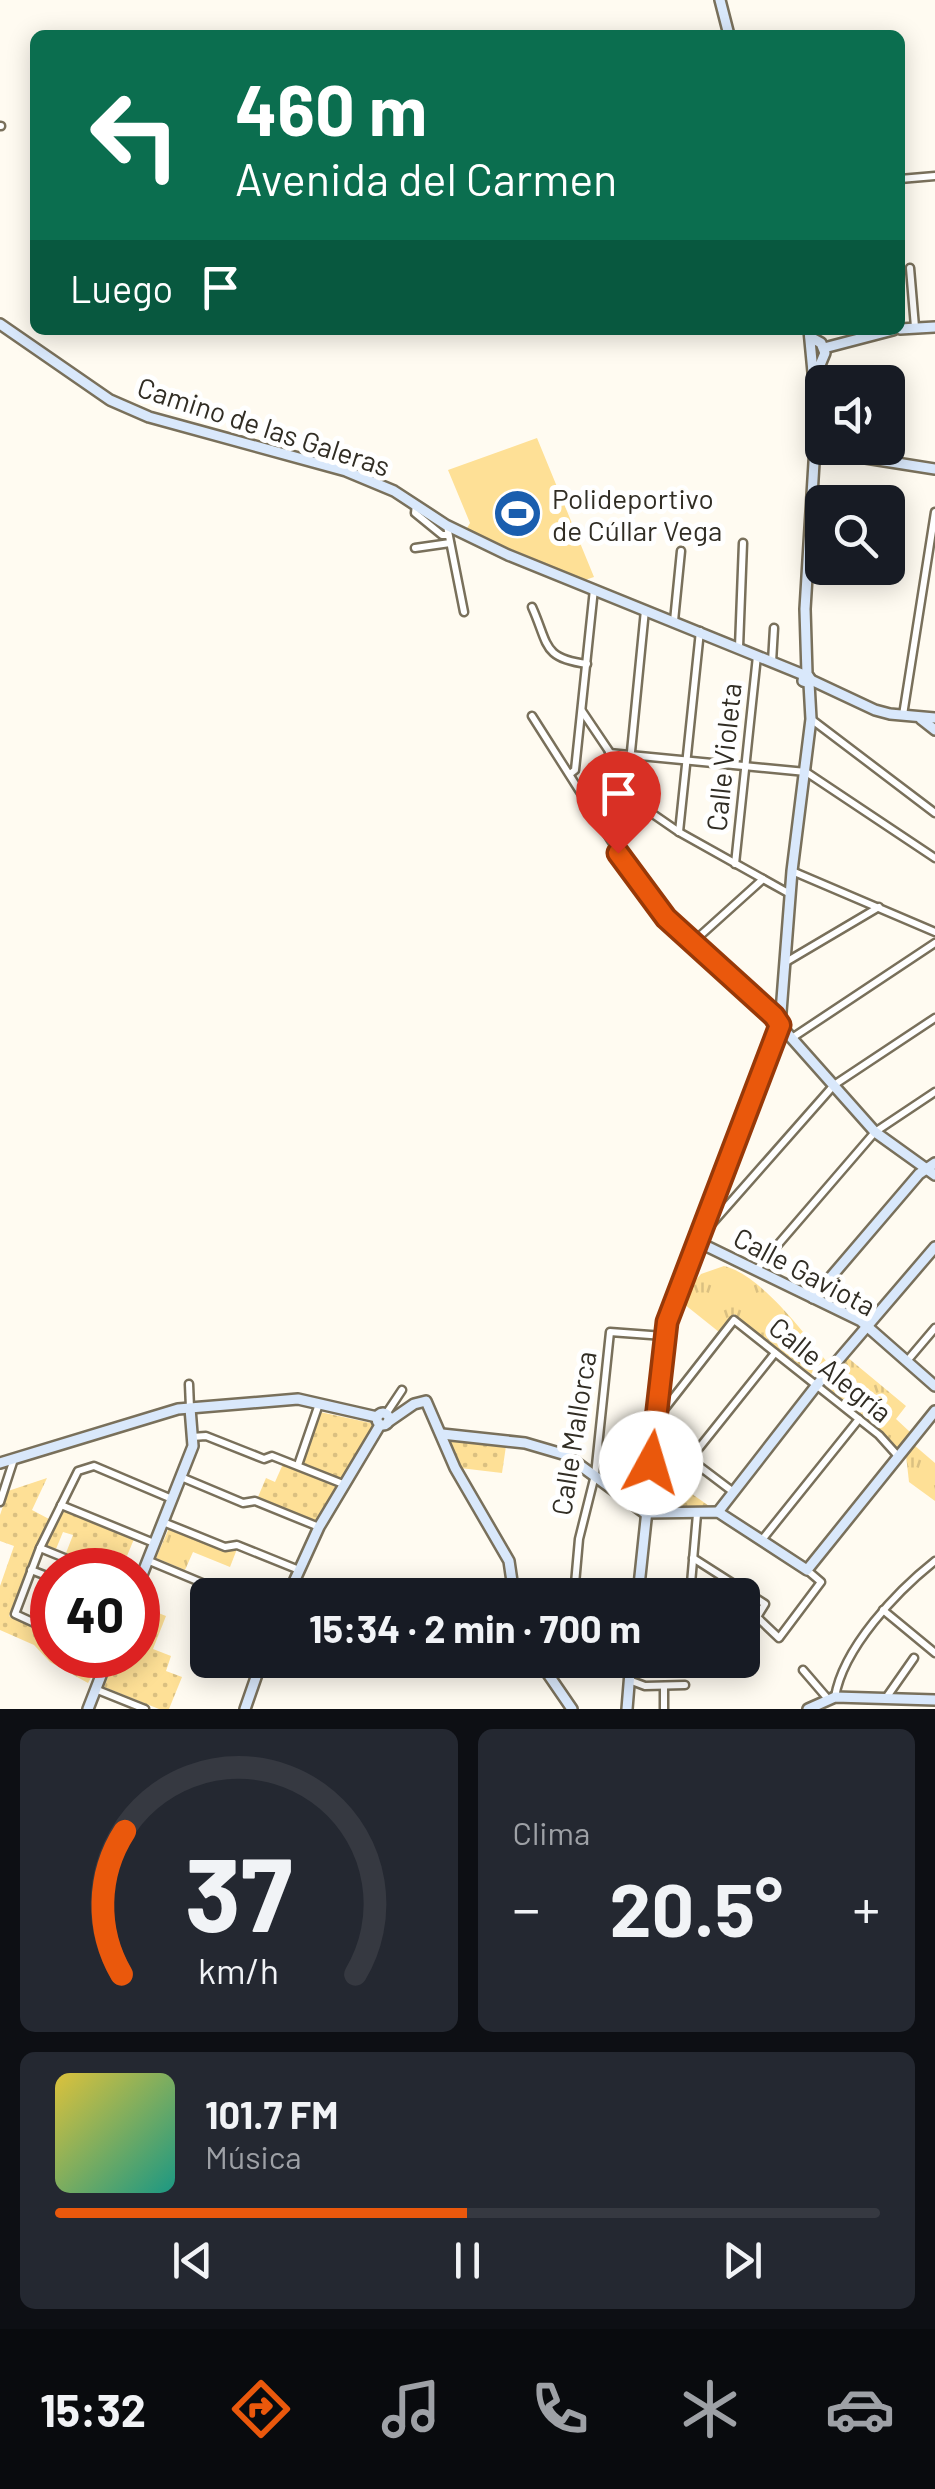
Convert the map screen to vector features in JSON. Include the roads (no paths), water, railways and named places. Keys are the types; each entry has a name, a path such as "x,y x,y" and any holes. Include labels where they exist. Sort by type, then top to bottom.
{"street":[{"path":"720,0 728,30"},
{"path":"905,179 935,176"},
{"path":"910,268 915,328"},
{"name":"Camino de las Galeras","path":"0,324 110,400 149,416 346,471 416,503 448,534 739,646 874,710 935,718"},
{"path":"905,329 935,327"},
{"path":"809,335 813,365"},
{"path":"810,335 824,348 824,358 818,365"},
{"path":"824,348 859,335"},
{"path":"905,464 935,469"},
{"path":"640,1578 664,1336 677,1290 780,1025 792,871 811,719 805,609 814,465"},
{"path":"902,715 935,512"},
{"path":"415,548 448,534 464,612"},
{"path":"739,646 743,542"},
{"path":"674,621 681,551"},
{"path":"570,774 576,770 594,589"},
{"path":"532,606 554,656 588,664"},
{"path":"627,783 645,609"},
{"path":"772,662 774,628"},
{"path":"679,832 700,631"},
{"name":"Calle Violeta","path":"735,864 757,655"},
{"path":"582,712 650,812 790,894"},
{"path":"532,716 634,879 666,918 774,1016 875,1132 930,1172"},
{"path":"918,717 935,730"},
{"path":"811,719 935,813"},
{"path":"609,753 806,772 935,858"},
{"path":"792,871 935,932"},
{"path":"692,943 763,879"},
{"path":"786,962 879,908"},
{"path":"791,1038 935,942"},
{"path":"696,1241 834,1085 935,1018"},
{"path":"756,1270 875,1132 935,1092"},
{"path":"813,1298 935,1163"},
{"name":"Calle Gaviota","path":"696,1241 866,1326 935,1386"},
{"path":"718,1512 816,1386 935,1246"},
{"name":"Calle Alegría","path":"656,1411 666,1407 734,1320 859,1419 897,1456"},
{"path":"906,1362 935,1328"},
{"name":"Calle Mallorca","path":"576,1578 579,1539 595,1476 610,1332 664,1336"},
{"path":"691,1458 776,1353"},
{"path":"152,1548 193,1446 188,1384"},
{"path":"295,1578 343,1484 402,1390"},
{"path":"0,1464 178,1408 298,1399 383,1419 426,1402 456,1468 509,1561 512,1578"},
{"path":"298,1465 319,1404"},
{"path":"806,1570 935,1411"},
{"path":"762,1540 859,1419"},
{"path":"654,1432 732,1491"},
{"path":"442,1434 536,1445 566,1455 646,1513 718,1512 821,1582 779,1638 760,1620"},
{"path":"192,1437 206,1436 264,1458 272,1456 343,1484"},
{"path":"0,1502 14,1459"},
{"path":"40,1548 78,1471 94,1466 172,1499"},
{"path":"181,1477 243,1503 255,1500 319,1527"},
{"path":"61,1505 154,1543"},
{"path":"692,1578 697,1514"},
{"path":"162,1522 224,1547 237,1545 299,1570"},
{"path":"694,1558 724,1578"},
{"path":"831,1698 852,1656 883,1610 935,1561"},
{"path":"160,1565 190,1578"},
{"path":"30,1573 15,1614 30,1621"},
{"path":"883,1610 935,1653"},
{"path":"886,1698 914,1658"},
{"path":"803,1670 831,1698 835,1709"},
{"path":"84,1709 86,1698 96,1689 99,1678"},
{"path":"245,1709 256,1678"},
{"path":"551,1678 572,1709"},
{"path":"628,1709 629,1680 645,1686 685,1686"},
{"path":"664,1686 664,1709"},
{"path":"96,1689 145,1709"},
{"path":"808,1709 831,1698 886,1698 904,1704 935,1700"}],"place":[{"name":"Polideportivo de Cúllar Vega","path":"517,514"}]}
